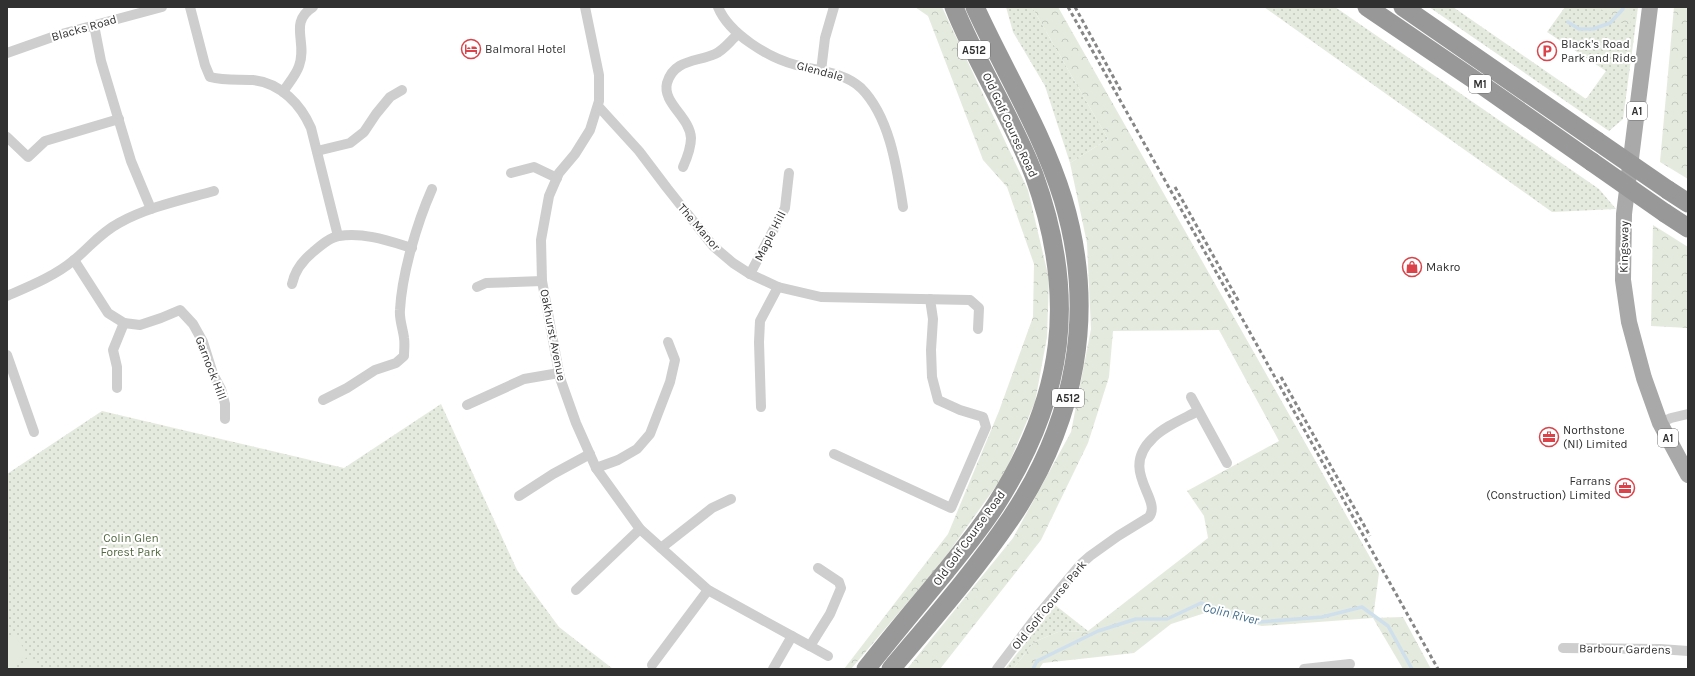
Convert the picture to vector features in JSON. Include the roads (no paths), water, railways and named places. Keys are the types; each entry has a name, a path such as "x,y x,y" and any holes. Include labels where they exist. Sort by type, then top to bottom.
{"highway":[{"name":"Old Golf Course Road","path":"866,669 962,550 995,506 1014,474 1041,416 1055,362 1058,334 1059,280 1045,208 1021,145 962,28 954,7"},
{"name":"M1","path":"1367,7 1476,80 1688,228"},
{"name":"M1","path":"1403,7 1453,43 1688,203"},
{"name":"Old Golf Course Road","path":"891,669 983,556 1011,518 1032,484 1050,449 1060,422 1075,366 1079,304 1077,275 1074,248 1063,199 1038,134 977,10"}],"main road":[{"name":"Kingsway","path":"1650,7 1624,214 1623,280 1628,316 1637,357 1660,423 1688,475"}],"street":[{"name":"Blacks Road","path":"7,53 58,35 162,7"},
{"path":"190,7 205,65 210,77 220,80 254,80 270,86 283,92 296,102 306,116 317,150 338,236"},
{"path":"283,92 299,66 302,44 299,26 305,12 313,7"},
{"name":"Oakhurst Avenue","path":"585,7 599,74 599,101 590,130 575,154 557,178 549,196 541,240 542,281 559,374 576,423 596,468 640,529 708,590 828,656"},
{"name":"Glendale","path":"718,7 727,22 738,34 754,45 795,65 838,74 849,79 861,89 878,111 891,144 903,207"},
{"path":"820,71 834,7"},
{"path":"94,25 101,61 131,161 151,208"},
{"path":"683,168 689,150 691,139 690,131 667,94 668,80 677,67 687,62 715,54 724,48 738,34"},
{"path":"317,150 350,143 364,132 390,97 402,90"},
{"name":"The Manor","path":"598,106 639,151 714,246 733,263 750,274 778,287 821,297 970,300 979,308 978,329"},
{"path":"7,137 28,157 45,141 119,119"},
{"path":"511,173 534,167 557,178"},
{"name":"Maple Hill","path":"750,274 785,208 788,173"},
{"path":"322,400 347,388 375,370 396,364 404,356 405,340 400,312 401,291 422,210 432,188"},
{"path":"7,296 36,283 74,260 97,237 119,223 151,208 214,191"},
{"path":"292,284 294,273 303,260 318,247 338,236 371,237 412,248"},
{"path":"74,260 108,313 124,324 113,350 118,367 117,388"},
{"path":"477,287 486,283 542,281"},
{"path":"761,407 759,342 760,321 778,287"},
{"path":"834,454 951,508 986,427 983,417 960,410 938,400 932,376 931,350 933,319 930,299"},
{"name":"Garnock Hill","path":"124,324 140,325 180,310 193,324 203,342 213,374 221,388 225,404 225,419"},
{"path":"596,468 618,460 638,449 650,434 670,382 675,360 668,342"},
{"path":"7,355 34,432"},
{"path":"468,404 524,379 559,374"},
{"path":"1191,397 1227,463"},
{"name":"Old Golf Course Park","path":"997,669 1034,620 1081,564 1118,536 1149,517 1152,513 1152,505 1142,482 1138,468 1142,452 1160,432 1198,411"},
{"path":"1660,423 1671,418 1688,414"},
{"path":"518,496 553,474 590,454"},
{"path":"661,548 712,508 731,499"},
{"path":"576,590 640,529"},
{"path":"810,646 830,614 841,588 839,582 818,568"},
{"path":"652,665 708,590"},
{"path":"773,669 787,634"},
{"name":"Barbour Gardens","path":"1563,648 1660,649 1688,651"},
{"path":"1304,669 1350,664"}],"waterway":[{"path":"1568,22 1579,29 1593,29 1610,23 1623,9"},
{"name":"Colin River","path":"1033,669 1037,661 1098,631 1136,619 1167,619 1201,603 1259,622 1322,617 1362,607 1388,626 1412,669"}],"railway":[{"path":"1068,7 1438,669"},
{"path":"1075,7 1121,91"},
{"path":"1175,187 1239,302"},
{"path":"1281,377 1370,536"}],"place":[{"name":"Balmoral Hotel","path":"471,49"},
{"name":"Black's Road Park and Ride","path":"1547,51"},
{"name":"Makro","path":"1412,267"},
{"name":"Northstone (NI) Limited","path":"1549,437"},
{"name":"Farrans (Construction) Limited","path":"1625,488"}],"park label":[{"name":"Colin Glen Forest Park","path":"131,545"}]}
